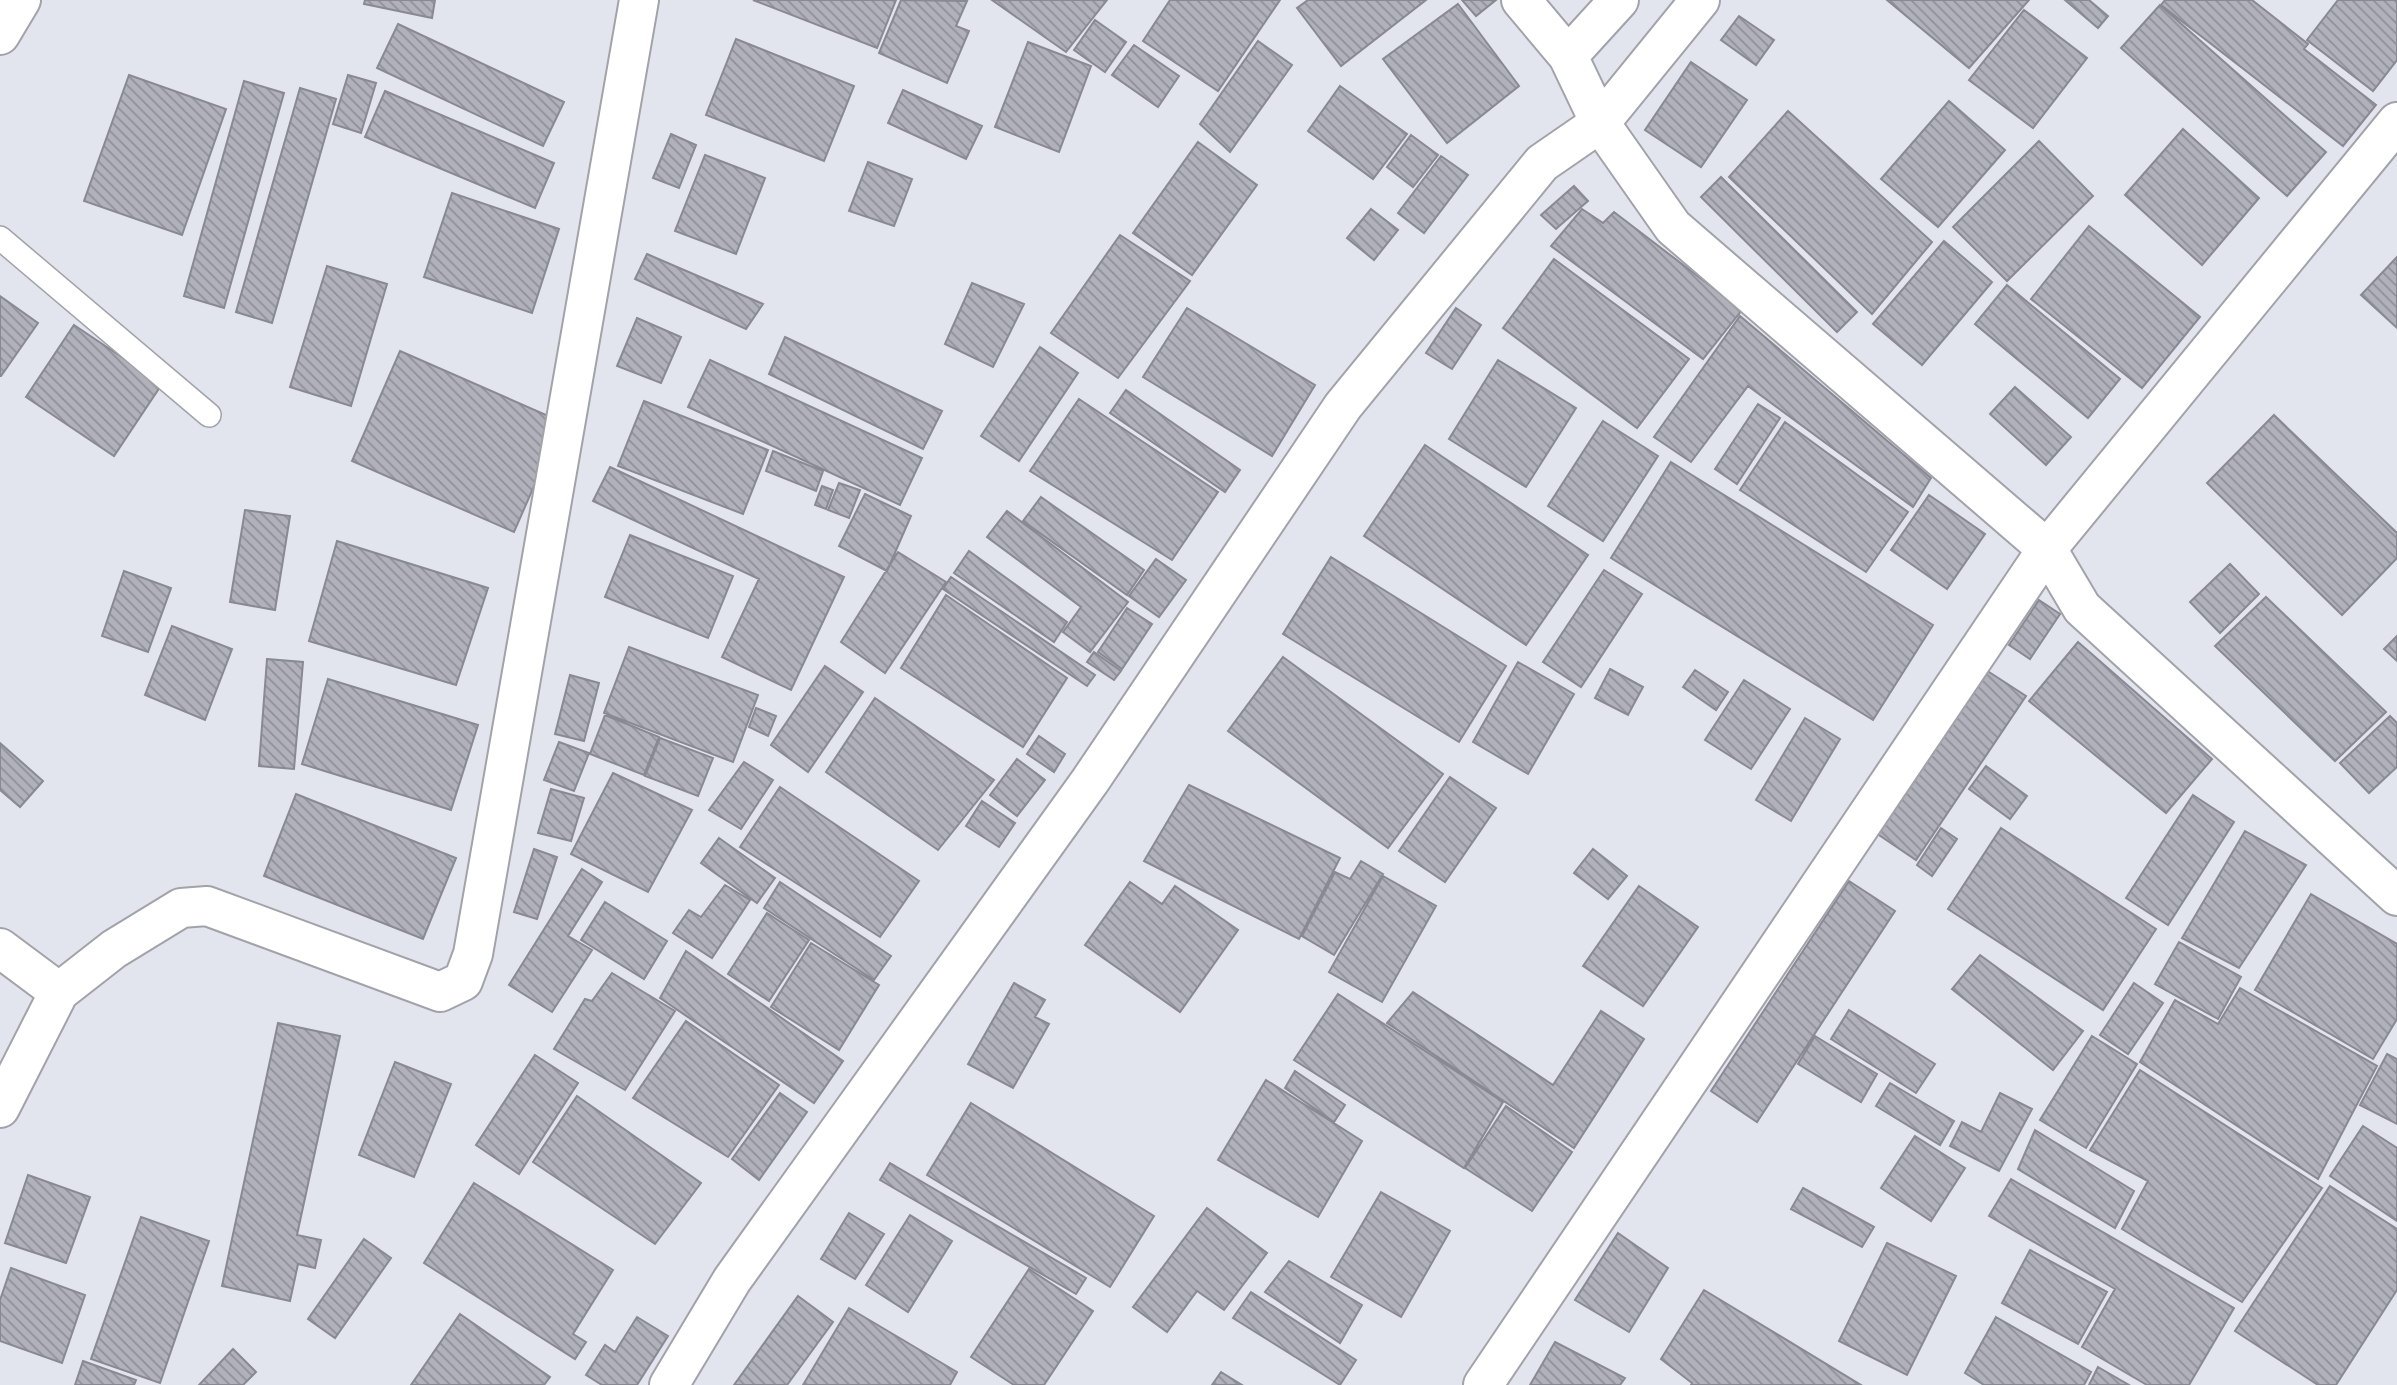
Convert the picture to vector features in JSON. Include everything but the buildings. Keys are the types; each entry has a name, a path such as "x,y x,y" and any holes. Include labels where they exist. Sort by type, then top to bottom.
{"street":[{"path":"0,35 21,0"},
{"path":"0,1108 59,992 114,949 181,908 207,906 439,992 463,981 473,954 639,0"},
{"path":"1521,0 1568,56 1600,122 1673,227 2047,550 2082,608 2397,897"},
{"path":"1568,56 1619,0"},
{"path":"669,1385 732,1280 1090,781 1343,406 1542,163 1600,122 1700,0"},
{"path":"1483,1385 2047,550 2397,122"},
{"path":"0,948 59,992"}],"lane":[{"path":"0,238 209,415"}]}
